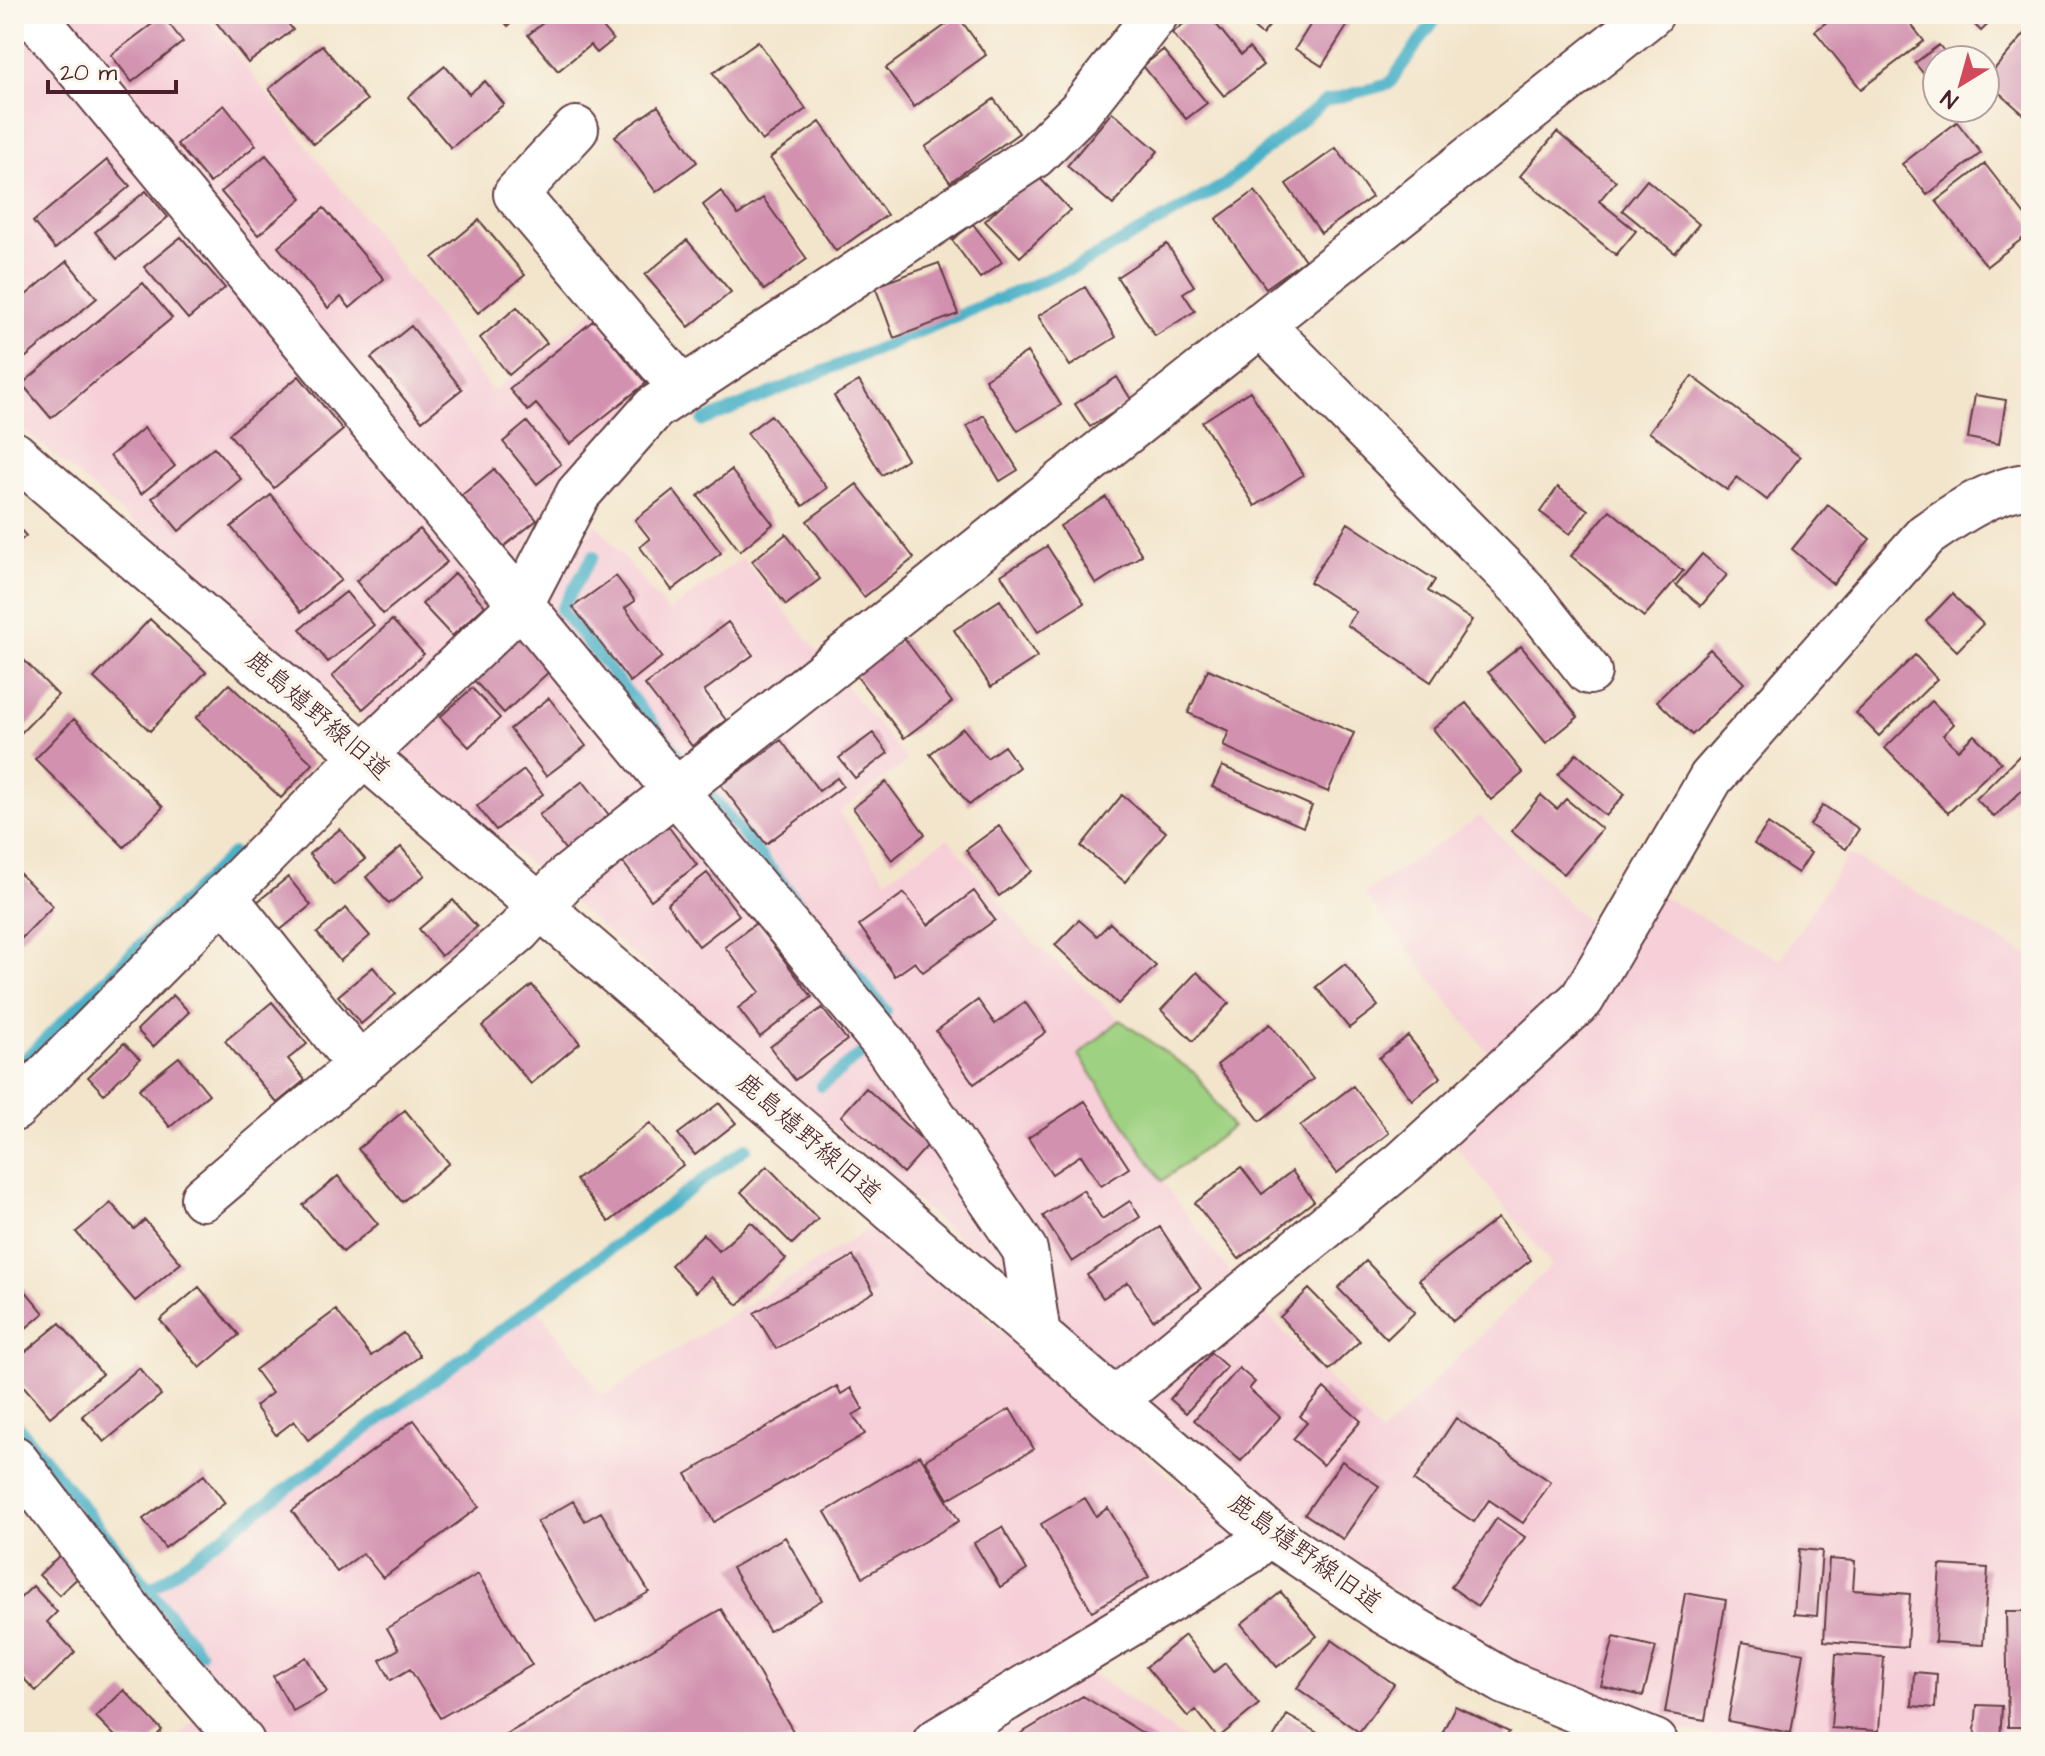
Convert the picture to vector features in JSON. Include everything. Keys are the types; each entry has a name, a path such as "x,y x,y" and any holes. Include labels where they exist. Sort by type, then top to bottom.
{"street":[{"path":"33,14 884,1043 1025,1250 1038,1334"},
{"path":"14,1109 364,755 521,604 578,494 654,408 681,387 1034,156 1079,112 1156,14"},
{"path":"203,1198 518,931 565,879 1651,14"},
{"path":"576,129 516,194 681,387"},
{"path":"1261,324 1524,590 1589,672"},
{"name":"鹿島嬉野線旧道","path":"14,454 1268,1533 1383,1611 1505,1682 1655,1742"},
{"path":"1115,1400 1393,1172 1582,999 1711,778 1926,535 1969,505 2016,487 2031,485"},
{"path":"224,896 360,1066"},
{"path":"14,1458 147,1633 242,1742"},
{"path":"935,1742 1247,1553 1268,1533"}],"shaded area":[{"path":"14,14 205,14 392,255 492,392 597,308 662,380 554,489 500,602 370,724 14,421"},
{"path":"596,523 668,612 742,558 907,761 839,812 886,879 948,838 1026,935 1120,1020 1080,1056 1162,1181 1239,1285 1381,1434 1552,1265 1453,1143 1511,1082 1364,893 1480,816 1590,924 1624,876 1780,960 1848,854 2031,957 2031,1742 1745,1742 1670,1728 1510,1661 1285,1522 390,743 530,618"},
{"path":"876,1224 1263,1557 1089,1671 1189,1742 172,1742 219,1697 147,1598 538,1309 603,1396"}],"green space":[{"path":"1120,1020 1196,1074 1232,1127 1162,1181 1079,1055"}],"building":[{"path":"210,14 281,14 293,30 248,63"},
{"path":"498,14 522,14 508,26"},
{"path":"554,14 592,14 613,40 597,53 590,45 558,71 528,35"},
{"path":"1196,14 1208,14 1241,55 1249,48 1263,65 1224,96 1172,33"},
{"path":"1237,14 1279,14 1262,35"},
{"path":"1317,14 1336,14 1349,23 1322,66 1295,49"},
{"path":"1837,14 1903,14 1924,41 1861,89 1815,31"},
{"path":"1964,14 1999,14 1981,31"},
{"path":"163,16 183,42 132,82 111,55"},
{"path":"958,16 986,55 914,107 886,68"},
{"path":"2029,29 2031,121 2001,94 2001,61"},
{"path":"758,41 806,109 762,141 713,73"},
{"path":"322,45 367,100 314,144 269,89"},
{"path":"1163,50 1207,103 1186,119 1143,66"},
{"path":"445,66 469,94 485,81 504,104 451,148 408,97"},
{"path":"994,99 1019,133 950,182 925,147"},
{"path":"224,105 256,145 210,183 177,144"},
{"path":"658,106 697,162 656,192 615,136"},
{"path":"1112,112 1158,151 1113,205 1067,166"},
{"path":"820,122 887,215 836,251 770,158"},
{"path":"1954,124 1959,124 1981,153 1927,195 1902,164"},
{"path":"1557,132 1616,181 1599,201 1636,231 1616,255 1520,176"},
{"path":"1336,148 1372,197 1321,233 1286,184"},
{"path":"14,153 25,166 14,175"},
{"path":"266,155 302,198 258,235 221,192"},
{"path":"107,160 130,186 55,249 33,222"},
{"path":"1985,164 2031,223 2031,232 1987,266 1936,201"},
{"path":"1035,173 1070,210 1020,257 985,221"},
{"path":"1647,180 1699,224 1675,253 1622,210"},
{"path":"146,191 168,217 117,259 95,232"},
{"path":"721,191 738,215 763,198 807,259 764,290 703,205"},
{"path":"1255,191 1305,260 1266,288 1216,219"},
{"path":"324,208 384,279 350,308 341,297 328,308 278,247"},
{"path":"479,220 525,275 478,313 433,258"},
{"path":"973,224 1002,262 980,278 952,240"},
{"path":"181,237 225,288 188,319 144,267"},
{"path":"687,240 731,292 689,327 645,275"},
{"path":"1167,244 1194,286 1183,293 1195,311 1155,336 1117,277"},
{"path":"67,261 97,298 14,367 14,305"},
{"path":"939,263 958,314 894,338 875,286"},
{"path":"143,283 172,318 51,418 22,384"},
{"path":"1085,287 1116,337 1070,366 1038,316"},
{"path":"517,307 547,343 509,375 480,338"},
{"path":"594,320 646,383 570,444 536,404 528,411 509,389"},
{"path":"411,326 462,389 422,421 371,358"},
{"path":"1027,352 1061,405 1018,431 985,379"},
{"path":"299,376 343,430 274,488 229,434"},
{"path":"1692,376 1800,457 1767,500 1737,477 1727,490 1649,432"},
{"path":"1117,377 1132,401 1090,427 1075,404"},
{"path":"859,381 907,459 882,475 834,396"},
{"path":"1250,391 1303,475 1255,506 1202,422"},
{"path":"1975,395 2006,400 1999,444 1968,438"},
{"path":"771,415 827,488 803,506 747,433"},
{"path":"984,415 1018,470 1000,481 967,426"},
{"path":"527,422 561,464 537,484 503,442"},
{"path":"144,428 175,466 141,494 110,456"},
{"path":"214,447 241,479 179,531 152,498"},
{"path":"494,469 537,520 503,547 461,496"},
{"path":"731,470 773,524 740,551 698,496"},
{"path":"857,484 914,558 864,597 807,521"},
{"path":"1558,487 1588,510 1570,534 1540,512"},
{"path":"673,490 721,553 672,590 640,547 650,539 635,520"},
{"path":"271,495 341,580 301,612 231,527"},
{"path":"1106,497 1142,555 1096,584 1060,526"},
{"path":"1828,505 1870,539 1833,584 1792,549"},
{"path":"1610,510 1683,571 1644,617 1571,556"},
{"path":"14,522 26,536 14,546"},
{"path":"1348,523 1435,580 1428,591 1472,620 1431,682 1347,625 1356,612 1310,582"},
{"path":"420,529 447,562 383,614 356,581"},
{"path":"786,534 820,579 786,605 752,561"},
{"path":"1047,546 1084,603 1038,632 1001,575"},
{"path":"1702,554 1727,575 1701,606 1676,585"},
{"path":"455,573 485,606 452,636 422,604"},
{"path":"616,576 635,601 625,608 662,657 630,682 573,607"},
{"path":"346,592 374,625 328,662 300,629"},
{"path":"1952,594 1983,624 1957,651 1926,621"},
{"path":"1000,600 1037,657 991,687 954,630"},
{"path":"150,619 206,672 150,731 94,678"},
{"path":"392,620 424,654 363,709 332,676"},
{"path":"728,622 753,655 704,691 726,720 692,746 645,685"},
{"path":"518,631 552,669 504,713 470,676"},
{"path":"904,638 952,702 904,738 855,674"},
{"path":"1521,646 1578,717 1546,743 1488,672"},
{"path":"1710,649 1744,683 1692,735 1657,701"},
{"path":"14,650 58,695 14,740"},
{"path":"1915,655 1937,679 1879,736 1856,713"},
{"path":"1208,669 1354,733 1328,792 1223,746 1229,731 1188,713"},
{"path":"229,684 313,764 281,798 196,718"},
{"path":"472,688 500,718 469,747 440,717"},
{"path":"549,698 586,746 546,776 510,729"},
{"path":"1932,701 1954,724 1943,735 1958,750 1974,735 2001,762 1948,813 1885,748"},
{"path":"1466,703 1523,773 1491,800 1433,729"},
{"path":"74,719 163,807 124,847 35,759"},
{"path":"963,728 987,758 1004,746 1019,767 969,805 930,754"},
{"path":"873,733 888,753 855,778 839,758"},
{"path":"781,740 819,791 837,778 843,786 766,844 721,785"},
{"path":"2031,744 2031,782 1994,817 1976,799"},
{"path":"1577,753 1625,794 1606,816 1558,775"},
{"path":"1222,766 1312,806 1303,827 1212,787"},
{"path":"524,770 543,794 496,830 477,806"},
{"path":"583,781 615,823 571,857 539,815"},
{"path":"886,782 925,834 892,860 853,808"},
{"path":"1122,795 1166,832 1125,882 1081,846"},
{"path":"1541,795 1557,809 1566,799 1602,829 1564,874 1511,831"},
{"path":"1823,805 1859,829 1846,849 1810,825"},
{"path":"1768,824 1811,853 1798,873 1754,844"},
{"path":"668,826 697,865 651,900 622,861"},
{"path":"999,826 1032,871 999,896 966,850"},
{"path":"340,829 365,859 334,885 309,854"},
{"path":"401,847 425,875 389,904 366,877"},
{"path":"14,868 53,906 14,946"},
{"path":"707,873 739,915 699,946 667,904"},
{"path":"288,877 311,905 279,931 256,903"},
{"path":"974,891 995,920 923,972 915,962 895,976 859,925 904,893 928,925"},
{"path":"453,900 477,927 441,956 419,929"},
{"path":"346,908 370,936 340,961 317,933"},
{"path":"1079,920 1097,936 1110,923 1156,966 1118,1004 1055,945"},
{"path":"756,923 812,997 760,1037 738,1008 760,992 725,947"},
{"path":"1345,964 1378,1006 1349,1028 1316,987"},
{"path":"373,967 396,994 361,1024 338,996"},
{"path":"1197,972 1229,1003 1193,1041 1161,1010"},
{"path":"532,985 580,1043 531,1084 482,1026"},
{"path":"173,995 189,1012 153,1047 137,1030"},
{"path":"978,1000 995,1024 1025,1002 1046,1032 974,1084 936,1031"},
{"path":"272,1002 307,1044 288,1059 305,1080 277,1103 225,1041"},
{"path":"822,1008 847,1040 795,1080 770,1047"},
{"path":"1270,1024 1313,1079 1260,1121 1217,1065"},
{"path":"1408,1036 1441,1077 1412,1100 1379,1058"},
{"path":"124,1043 140,1059 104,1094 88,1077"},
{"path":"179,1057 209,1094 170,1127 139,1089"},
{"path":"1353,1086 1389,1133 1337,1173 1300,1126"},
{"path":"866,1088 928,1145 903,1173 841,1116"},
{"path":"1085,1101 1129,1168 1101,1186 1081,1155 1052,1174 1028,1138"},
{"path":"719,1103 736,1123 695,1155 678,1134"},
{"path":"405,1110 449,1163 402,1202 358,1149"},
{"path":"650,1123 683,1165 609,1222 576,1180"},
{"path":"767,1166 818,1219 792,1244 741,1192"},
{"path":"1241,1167 1262,1194 1292,1171 1314,1201 1239,1259 1195,1203"},
{"path":"338,1176 378,1224 343,1252 303,1205"},
{"path":"1083,1190 1102,1219 1130,1201 1140,1217 1072,1262 1043,1216"},
{"path":"111,1203 134,1229 145,1220 181,1263 135,1301 76,1232"},
{"path":"1498,1218 1531,1260 1453,1321 1419,1280"},
{"path":"751,1222 786,1259 738,1305 711,1277 696,1292 671,1265 703,1234 719,1251"},
{"path":"1160,1227 1201,1289 1153,1320 1128,1282 1103,1298 1087,1275"},
{"path":"853,1256 874,1292 776,1349 754,1313"},
{"path":"1366,1261 1415,1312 1387,1339 1338,1288"},
{"path":"14,1277 44,1313 14,1338"},
{"path":"199,1287 239,1335 200,1368 160,1320"},
{"path":"1309,1289 1360,1341 1329,1370 1280,1317"},
{"path":"336,1310 371,1356 403,1333 420,1356 308,1440 294,1421 276,1435 255,1406 272,1393 255,1370"},
{"path":"60,1323 102,1374 50,1417 14,1375 14,1361"},
{"path":"1211,1353 1227,1367 1186,1413 1170,1399"},
{"path":"139,1368 161,1395 104,1442 82,1416"},
{"path":"1239,1368 1255,1382 1249,1389 1280,1417 1241,1461 1194,1420"},
{"path":"837,1386 841,1394 851,1388 863,1409 853,1415 865,1434 714,1522 686,1474"},
{"path":"1324,1388 1361,1421 1323,1465 1293,1439 1307,1423 1300,1416"},
{"path":"1010,1409 1034,1449 948,1499 925,1460"},
{"path":"1456,1418 1551,1482 1523,1523 1489,1500 1474,1522 1414,1481"},
{"path":"414,1420 479,1507 383,1578 363,1553 337,1572 292,1511"},
{"path":"920,1455 959,1521 863,1577 825,1512"},
{"path":"1342,1461 1379,1486 1343,1539 1305,1514"},
{"path":"204,1475 225,1503 165,1548 143,1519"},
{"path":"1085,1498 1096,1516 1108,1508 1149,1577 1092,1611 1041,1524"},
{"path":"573,1501 585,1521 601,1512 649,1592 596,1623 537,1522"},
{"path":"1497,1518 1525,1537 1478,1606 1451,1587"},
{"path":"1002,1527 1027,1570 1000,1587 974,1543"},
{"path":"785,1537 822,1600 769,1631 732,1568"},
{"path":"1799,1549 1822,1551 1817,1616 1794,1614"},
{"path":"61,1554 81,1575 59,1595 39,1575"},
{"path":"1829,1559 1855,1561 1853,1590 1910,1594 1907,1647 1824,1641"},
{"path":"1940,1565 1988,1568 1983,1645 1935,1642"},
{"path":"478,1574 532,1665 440,1718 410,1669 391,1680 380,1660 399,1649 387,1628"},
{"path":"33,1586 57,1612 47,1622 75,1652 36,1691 14,1669 14,1604"},
{"path":"1281,1592 1317,1636 1277,1667 1241,1624"},
{"path":"1685,1593 1726,1600 1705,1720 1665,1713"},
{"path":"721,1609 796,1736 785,1742 493,1742"},
{"path":"2006,1611 2031,1611 2031,1742 2026,1742 2026,1727 2008,1727"},
{"path":"1185,1635 1214,1672 1225,1663 1259,1704 1218,1738 1196,1710 1188,1717 1146,1667"},
{"path":"1614,1637 1656,1647 1643,1696 1601,1686"},
{"path":"1332,1640 1394,1684 1359,1732 1297,1688"},
{"path":"1742,1642 1804,1653 1791,1733 1728,1721"},
{"path":"1836,1654 1884,1657 1879,1731 1831,1728"},
{"path":"306,1657 327,1692 293,1711 273,1676"},
{"path":"1914,1672 1937,1674 1935,1708 1912,1706"},
{"path":"124,1690 162,1730 151,1742 121,1742 96,1717"},
{"path":"1083,1696 1157,1742 1007,1742"},
{"path":"1977,1705 2002,1706 2000,1742 1974,1742"},
{"path":"1455,1706 1509,1732 1504,1742 1438,1742"},
{"path":"1287,1715 1333,1742 1271,1742"}],"waterway":[{"path":"703,421 1076,267 1224,185 1325,101 1389,84 1439,14"},
{"path":"593,556 561,610 676,752"},
{"path":"710,794 886,1011"},
{"path":"14,1070 233,853"},
{"path":"821,1086 861,1054"},
{"path":"150,1590 746,1148"},
{"path":"14,1421 200,1653"}]}
